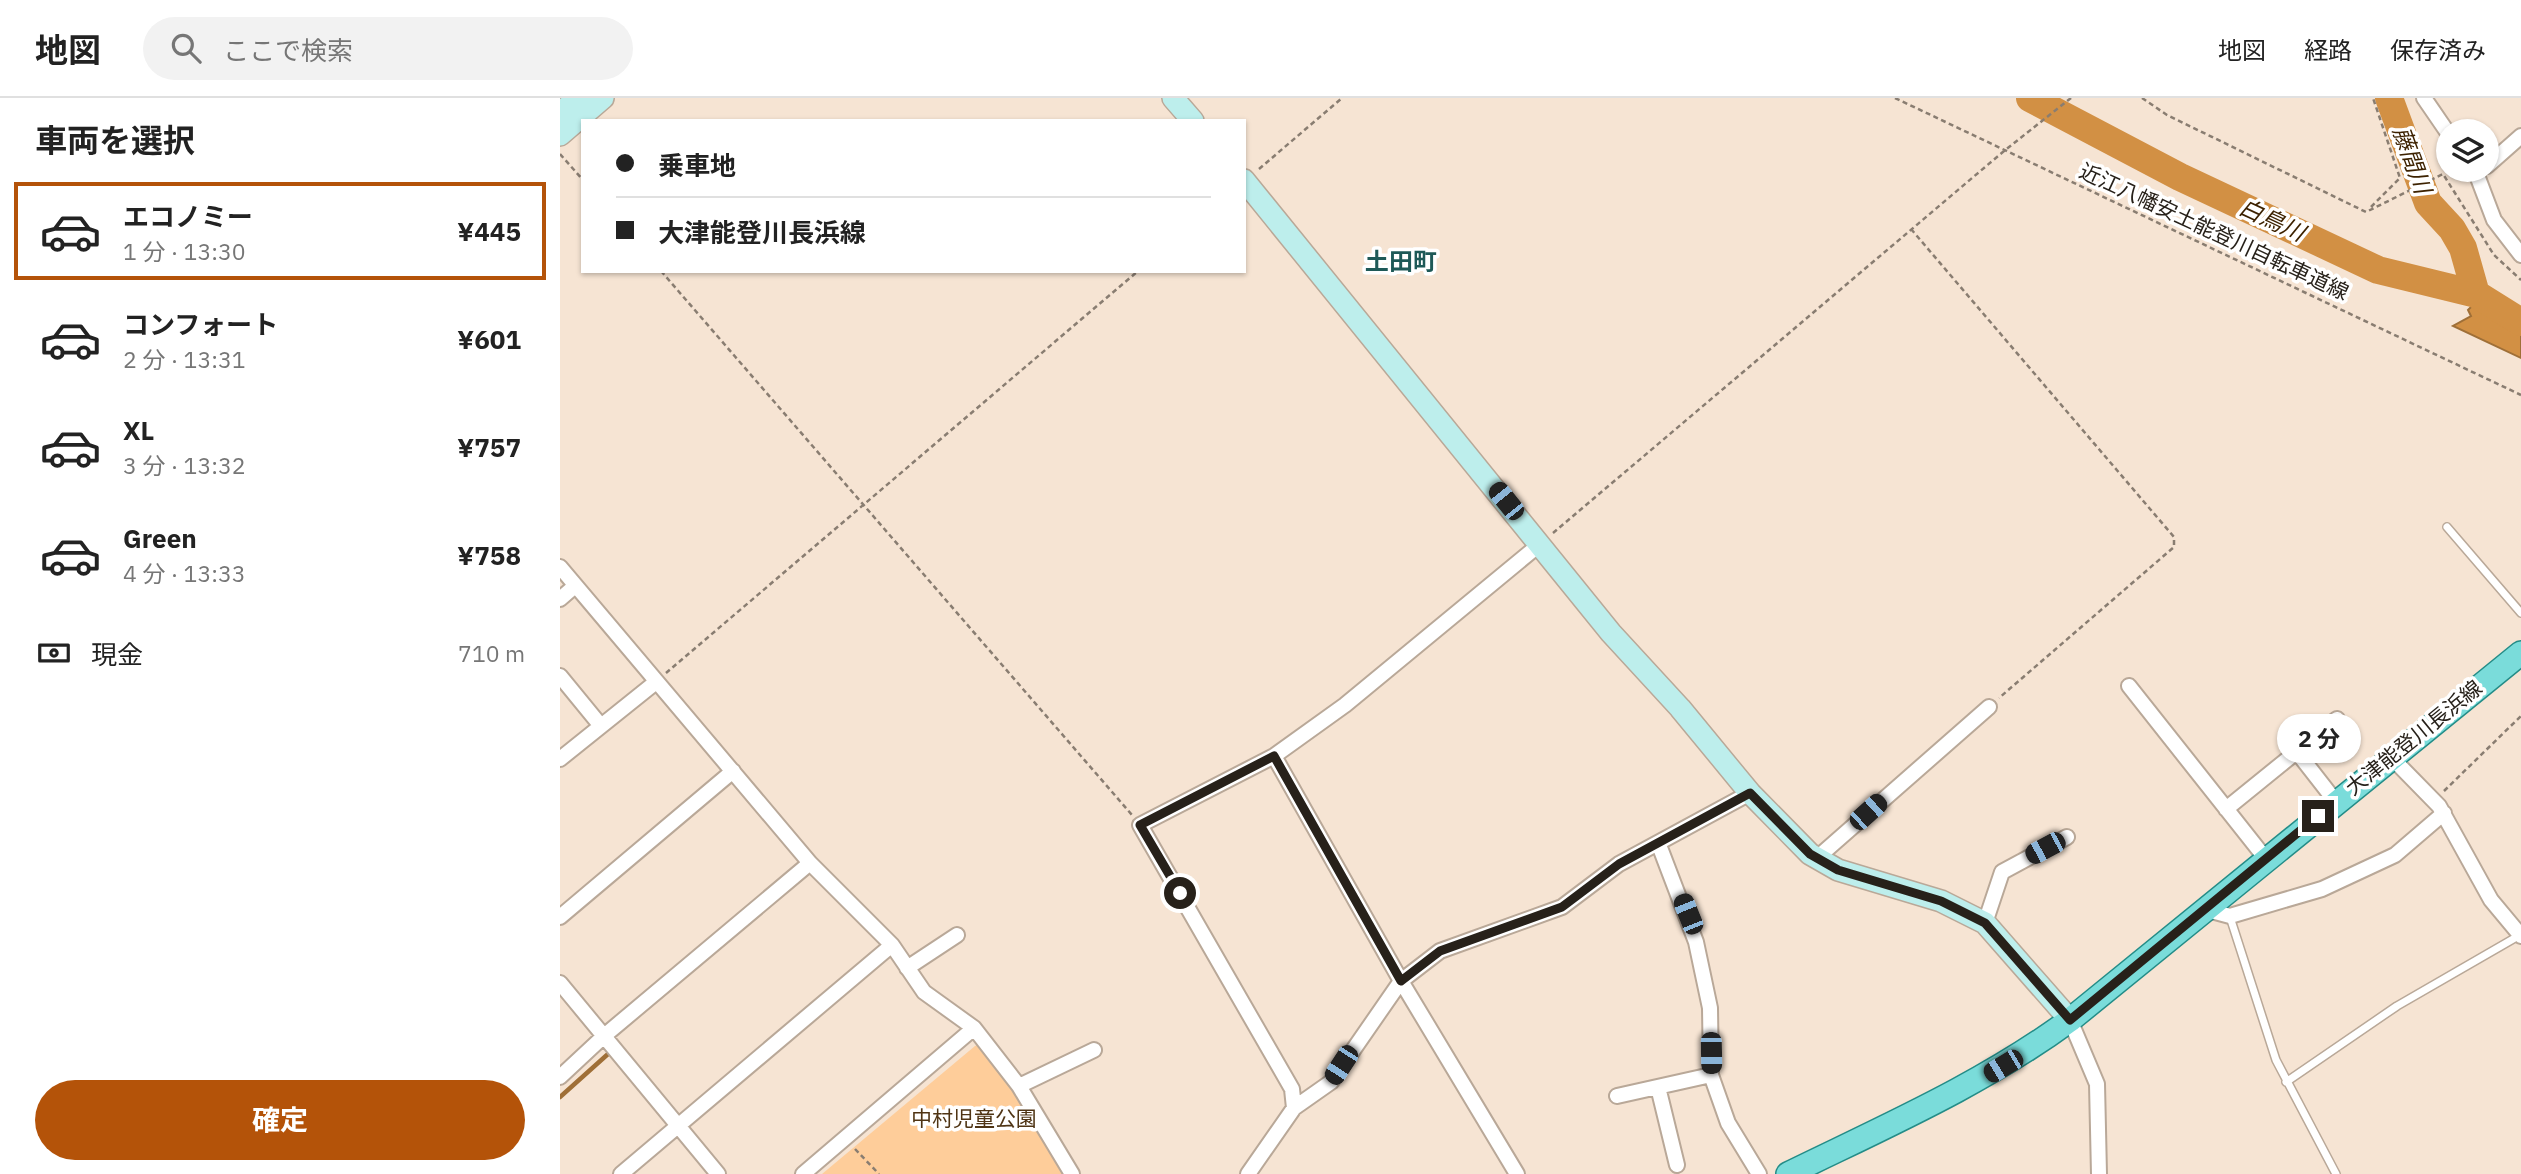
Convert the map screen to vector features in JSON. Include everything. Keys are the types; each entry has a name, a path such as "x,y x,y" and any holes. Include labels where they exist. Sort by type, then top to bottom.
{"main road":[{"name":"大津能登川長浜線","path":"1788,1174 1981,1079 2026,1053 2521,653"}],"street":[{"path":"560,113 578,98"},
{"path":"560,135 603,98"},
{"path":"1173,98 1191,119"},
{"path":"2424,98 2438,119"},
{"path":"2499,155 2521,136"},
{"path":"1246,181 1611,633 1680,708 1750,793 1816,858 1838,870 1941,901 1985,923 2070,1020 2096,1084 2099,1174"},
{"path":"2484,182 2494,220 2521,255"},
{"path":"1294,1108 1292,1089 1140,825 1274,756 1346,705 1540,544"},
{"path":"560,567 810,863 892,945 924,992 974,1028 1018,1086 1072,1174"},
{"path":"560,599 576,586"},
{"path":"560,676 601,726"},
{"path":"560,759 656,682"},
{"path":"2129,686 2266,859"},
{"path":"1816,858 1989,707"},
{"path":"2226,809 2337,719"},
{"path":"2297,752 2336,802"},
{"path":"1274,756 1401,981 1517,1174"},
{"path":"2391,757 2439,807 2491,900 2520,936"},
{"path":"560,917 733,771"},
{"path":"1248,1174 1294,1108 1331,1082 1401,981 1440,951 1562,907 1619,864 1659,845 1750,793"},
{"path":"2204,909 2230,916 2322,889 2395,855 2439,807"},
{"path":"1985,923 2002,872 2067,837"},
{"path":"1659,845 1688,914 1696,942 1710,1009 1711,1075 1728,1123 1759,1174"},
{"path":"560,1077 604,1036 810,863"},
{"path":"907,968 957,935"},
{"path":"621,1174 892,945"},
{"path":"560,983 718,1174"},
{"path":"803,1174 974,1028"},
{"path":"1018,1086 1094,1050"},
{"path":"1617,1096 1711,1075"},
{"path":"1658,1087 1676,1165"}],"lane":[{"path":"2447,527 2521,613"},
{"path":"2230,916 2276,1060 2336,1174"},
{"path":"2286,1082 2397,1006 2520,936"}],"path":[{"path":"1246,179 1342,98"},
{"name":"近江八幡安土能登川自転車道線","path":"1895,98 2521,395"},
{"path":"1540,544 1911,229 2071,98"},
{"path":"2142,98 2167,115 2366,212"},
{"path":"2366,212 2400,178 2374,98"},
{"path":"560,154 581,178"},
{"path":"2366,212 2443,174 2494,255 2521,279"},
{"path":"1911,229 2174,537 2175,547 1989,707"},
{"path":"663,273 1140,825"},
{"path":"656,682 1136,273"},
{"path":"2439,807 2521,716"},
{"path":"845,1138 879,1174"}],"green space":[{"name":"中村児童公園","path":"985,1042 1073,1174 822,1174 975,1046"}],"shaded area":[{"path":"2486,292 2521,320 2521,358 2453,326 2471,316 2468,310"}],"waterway":[{"name":"白鳥川","path":"2030,98 2180,177 2378,270 2476,294 2521,322"},
{"name":"藤間川","path":"2389,98 2428,203 2452,229 2463,248 2476,294"},
{"path":"560,1097 608,1054"}],"district":[{"name":"土田町","path":"1401,262"}],"route":[{"path":"1180,893 1140,825 1274,756 1401,981 1440,951 1562,907 1619,864 1659,845 1688,826 1750,793 1810,854 1838,870 1941,901 1985,923 2070,1020 2318,816"}]}
